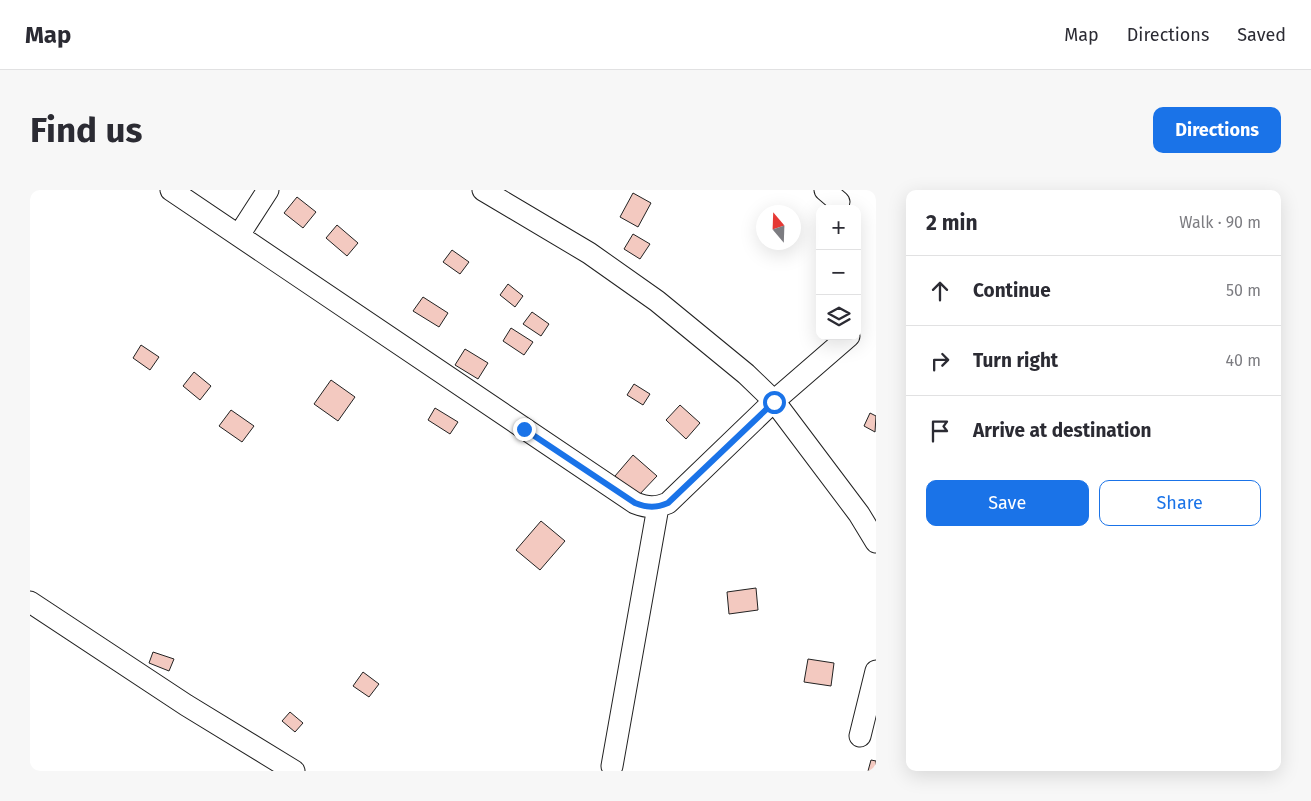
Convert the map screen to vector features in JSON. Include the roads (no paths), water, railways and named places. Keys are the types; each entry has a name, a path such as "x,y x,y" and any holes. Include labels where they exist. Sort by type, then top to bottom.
{"street":[{"path":"171,190 635,503 646,507 658,507 668,503 774,402 844,340"},
{"path":"239,235 268,190"},
{"path":"483,190 589,252 657,301 746,374 774,402 859,514 876,542"},
{"path":"612,766 658,507"},
{"path":"30,602 186,705 294,771"},
{"path":"860,736 876,672"}]}
